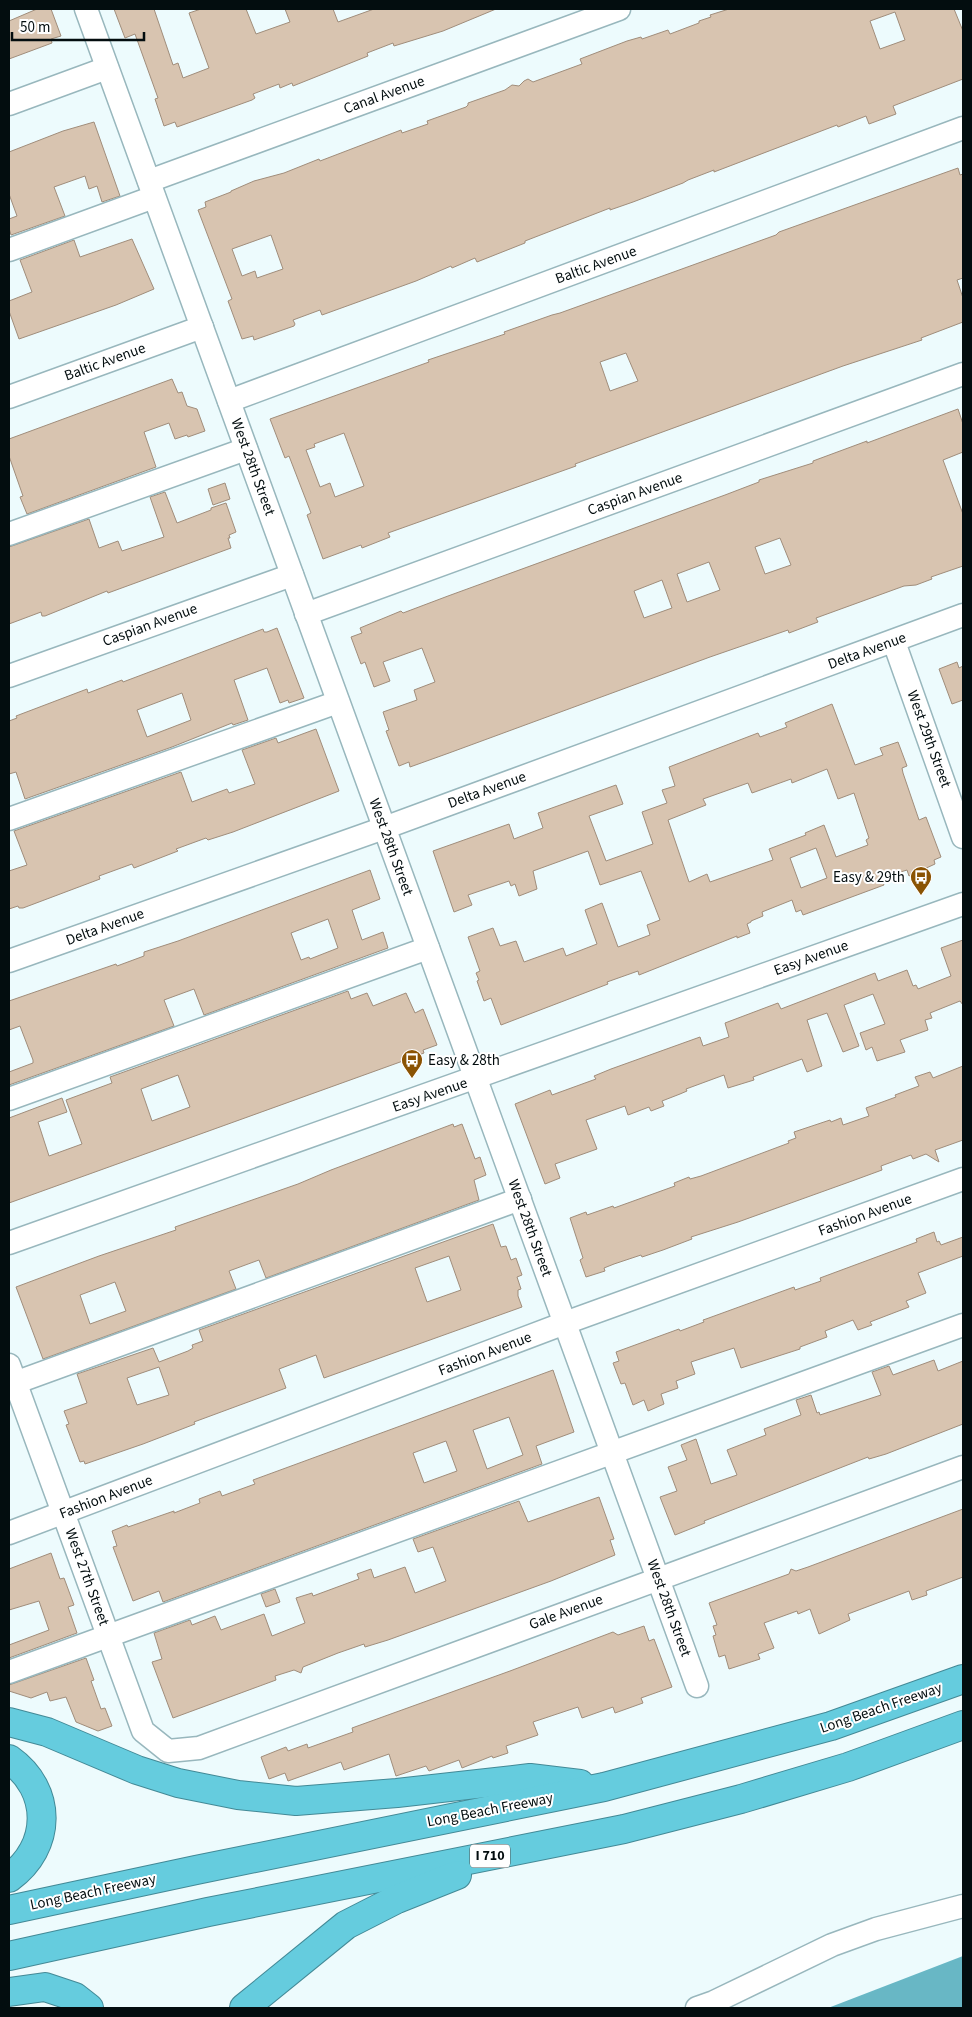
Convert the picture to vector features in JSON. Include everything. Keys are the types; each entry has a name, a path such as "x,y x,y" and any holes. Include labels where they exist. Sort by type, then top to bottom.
{"highway":[{"name":"Long Beach Freeway","path":"9,1910 186,1872 604,1788 831,1726 963,1679"},
{"path":"9,1722 47,1732 137,1770 178,1783 238,1795 296,1801 397,1793 530,1778 604,1788"},
{"name":"I 710","path":"9,1956 208,1912 624,1829 741,1799 848,1767 963,1726"},
{"path":"9,1759 25,1774 32,1785 38,1798 41,1822 39,1842 35,1851 27,1862 9,1878"},
{"path":"244,2008 346,1925 397,1899 515,1851"},
{"path":"9,1992 45,1987 75,1997 89,2008"}],"street":[{"name":"West 28th Street","path":"86,9 697,1686"},
{"name":"Canal Avenue","path":"9,250 152,189 618,9"},
{"path":"9,104 107,68"},
{"name":"Baltic Avenue","path":"229,401 963,128"},
{"name":"Baltic Avenue","path":"9,397 202,327"},
{"name":"Caspian Avenue","path":"306,614 963,374"},
{"path":"9,534 246,449"},
{"name":"Caspian Avenue","path":"9,676 292,575"},
{"name":"Delta Avenue","path":"9,961 384,828 894,642 963,615"},
{"name":"West 29th Street","path":"894,642 963,837"},
{"path":"9,819 338,702"},
{"name":"Easy Avenue","path":"9,1243 963,904"},
{"path":"9,1100 428,948"},
{"name":"Fashion Avenue","path":"9,1533 565,1323 963,1179"},
{"path":"11,1378 520,1199"},
{"path":"9,1672 963,1325"},
{"name":"West 27th Street","path":"11,1378 64,1513 143,1731 168,1750"},
{"name":"Gale Avenue","path":"168,1750 199,1748 963,1467"},
{"path":"697,2008 714,2002 832,1945 876,1930 963,1906"}],"water":[{"path":"963,1956 963,2008 828,2008"}],"building":[{"path":"37,9 51,9 61,36 51,39 52,43 9,59 9,21"},
{"path":"114,9 154,9 173,65 178,63 183,78 209,68 189,13 201,9 246,9 256,34 290,22 285,9 333,9 338,22 374,9 496,9 443,31 394,46 393,43 367,53 368,56 293,86 292,83 280,88 279,84 253,94 255,98 252,100 177,127 175,122 164,126 155,99 158,98 135,34 125,38"},
{"path":"729,9 954,9 963,31 963,79 893,106 896,114 869,124 866,116 838,127 837,125 633,202 610,210 610,208 477,262 475,258 452,268 451,266 416,281 322,315 320,310 293,320 294,326 254,340 253,336 242,339 228,301 232,299 198,210 206,207 205,202 254,181 284,173 319,159 320,161 401,130 402,133 428,124 427,121 466,107 468,103 505,90 512,85 519,86 528,79 533,82 582,64 580,59 627,41 641,37 642,39 668,30 670,34 699,23 699,21 711,17 710,15","holes":["895,12 905,40 880,49 870,21","271,235 283,269 257,278 255,271 242,276 232,249"]},
{"path":"94,122 120,196 102,202 97,186 89,189 85,176 54,187 65,216 11,235 9,219 17,216 9,194 9,152 63,131"},
{"path":"958,168 960,175 963,174 963,278 957,280 963,298 963,322 921,338 922,340 843,366 575,464 576,466 388,533 390,537 362,548 361,545 323,559 307,515 311,513 289,456 285,458 270,419 429,362 428,360 505,334 504,332 776,235 779,232","holes":["626,353 638,381 610,391 600,362","344,433 364,486 335,497 330,483 320,487 306,450 315,447 314,444"]},
{"path":"132,239 154,289 116,305 19,339 9,311 9,301 32,292 20,260 74,240 80,257"},
{"path":"172,379 178,393 182,392 187,406 197,409 205,431 175,439 169,423 144,432 156,467 27,514 20,497 23,496 9,456 9,439"},
{"path":"958,409 963,424 963,452 943,460 963,514 963,566 931,577 932,579 916,585 904,586 816,618 818,622 789,633 788,630 710,657 410,767 409,762 399,766 386,731 389,730 383,712 417,700 414,690 435,682 422,648 383,662 390,681 374,687 365,662 361,664 351,637 362,633 360,628 401,611 403,613 725,495 759,482 759,480 813,463 813,461 867,441 867,443","holes":["780,538 791,565 765,574 755,547","709,562 720,590 687,602 677,574","662,580 672,608 644,618 634,591"]},
{"path":"225,483 230,499 213,505 208,489"},
{"path":"165,492 177,523 226,503 236,532 229,535 230,538 228,538 231,548 108,593 107,591 45,616 42,616 41,612 9,624 9,547 89,519 99,548 118,541 122,551 164,537 150,497"},
{"path":"277,628 304,698 289,703 288,700 280,703 267,668 234,680 248,720 233,725 232,723 172,747 25,799 16,772 9,774 9,721 17,718 16,716 87,689 88,693 122,680 123,682 263,629 264,632","holes":["182,693 191,720 147,737 137,710"]},
{"path":"957,662 959,668 963,666 963,700 952,704 939,669"},
{"path":"832,704 855,765 883,755 880,748 898,742 907,766 902,768 903,773 919,820 926,817 941,857 934,860 935,864 909,876 907,870 881,878 884,885 803,915 801,910 796,912 792,900 762,912 763,916 747,924 750,933 737,938 737,936 639,975 638,971 607,982 608,984 501,1025 491,998 484,1001 477,981 479,980 476,973 480,971 468,937 493,928 500,946 516,941 524,962 563,948 566,956 597,944 585,910 602,903 618,947 650,935 647,925 660,920 641,871 600,885 588,851 533,871 537,889 519,896 515,884 511,886 509,881 468,895 472,905 454,912 433,851 509,824 514,839 543,828 538,813 616,785 623,804 589,816 606,861 653,844 642,812 667,803 662,790 675,786 669,767 758,733 760,737 787,727 785,723","holes":["827,769 838,799 854,793 869,838 866,840 868,845 836,857 824,825 805,833 806,835 769,849 773,860 710,882 707,874 689,882 668,820 706,805 703,799 748,783 752,793 791,779 792,783","816,848 827,878 801,888 790,858"]},
{"path":"316,729 339,791 233,832 208,840 206,838 176,849 178,851 134,868 132,864 99,876 100,879 23,908 18,906 9,909 9,871 27,865 14,831 181,772 192,802 227,789 229,793 255,784 242,750 276,738 278,743"},
{"path":"370,870 380,899 352,910 362,940 383,932 388,948 204,1015 194,989 164,1000 174,1026 9,1085 9,1072 33,1063 33,1060 20,1026 9,1030 9,1001 116,964 117,966 144,956 144,952","holes":["328,919 338,948 310,959 309,957 301,960 291,933"]},
{"path":"963,940 963,1005 960,1001 930,1013 932,1018 925,1020 928,1030 900,1040 905,1052 877,1061 872,1047 866,1050 860,1033 885,1024 873,994 844,1005 859,1046 843,1052 827,1013 807,1020 822,1066 807,1072 802,1059 753,1077 754,1080 728,1088 724,1075 686,1089 687,1091 662,1101 664,1106 651,1111 649,1107 628,1115 625,1106 586,1120 597,1149 555,1164 560,1178 545,1184 515,1104 550,1090 552,1095 596,1079 594,1076 611,1069 700,1037 703,1046 729,1037 725,1023 778,1003 781,1009 875,973 878,981 907,970 913,986 916,985 918,989 951,976 941,948"},
{"path":"348,991 351,999 367,993 373,1006 406,993 415,1013 423,1009 437,1045 423,1050 424,1053 414,1057 9,1203 9,1118 62,1098 67,1112 38,1122 49,1156 82,1144 66,1100 112,1083 110,1077","holes":["178,1075 190,1107 152,1121 141,1089"]},
{"path":"963,1066 963,1140 935,1150 939,1162 926,1154 913,1159 911,1155 881,1166 882,1170 691,1237 692,1239 663,1250 614,1264 604,1268 605,1271 586,1277 580,1260 583,1258 570,1218 586,1212 587,1215 613,1206 614,1208 675,1186 674,1183 689,1177 690,1179 701,1176 789,1143 788,1141 796,1138 794,1132 830,1120 831,1122 841,1118 843,1125 869,1116 866,1108 919,1086 915,1077 930,1072 933,1078"},
{"path":"453,1124 454,1127 462,1124 475,1159 480,1157 486,1175 474,1180 479,1200 266,1278 259,1260 229,1271 236,1289 43,1359 16,1287 176,1230 175,1227 298,1184","holes":["115,1282 126,1311 90,1324 80,1295"]},
{"path":"493,1224 501,1247 506,1246 511,1260 516,1258 522,1275 517,1277 521,1289 518,1290 518,1296 522,1307 324,1378 316,1355 279,1369 286,1388 194,1422 195,1424 143,1444 85,1464 84,1461 80,1462 66,1425 69,1424 64,1411 87,1403 77,1374 153,1348 159,1362 188,1351 193,1348 192,1345 203,1341 199,1330","holes":["449,1256 461,1290 427,1302 415,1268","159,1367 169,1395 137,1405 127,1378"]},
{"path":"934,1232 937,1242 939,1241 941,1245 963,1237 963,1256 918,1273 926,1293 906,1301 909,1307 870,1322 872,1325 858,1330 853,1320 825,1331 827,1337 800,1347 800,1349 741,1368 734,1348 691,1362 695,1374 676,1381 678,1388 661,1394 664,1404 648,1411 644,1400 633,1405 625,1383 621,1384 613,1363 619,1361 616,1352 679,1329 680,1331 704,1322 703,1320 794,1287 795,1290 821,1281 820,1278 917,1242 916,1239"},
{"path":"934,1360 938,1371 963,1361 963,1424 886,1454 869,1459 868,1457 704,1521 705,1523 675,1535 660,1497 677,1491 668,1467 687,1460 681,1445 696,1439 711,1484 737,1475 727,1450 766,1435 764,1429 801,1415 796,1400 811,1395 817,1413 819,1412 820,1415 881,1395 872,1372 889,1366 893,1375"},
{"path":"553,1370 574,1432 536,1446 542,1464 163,1602 159,1591 133,1601 113,1547 117,1546 112,1531 174,1511 174,1513 200,1503 199,1499 220,1491 222,1496 255,1484 253,1480","holes":["509,1417 523,1455 487,1469 473,1430","446,1441 457,1471 424,1483 413,1453"]},
{"path":"599,1497 614,1539 610,1540 615,1555 551,1581 388,1640 365,1647 364,1644 338,1653 303,1667 301,1673 294,1670 275,1676 276,1680 173,1718 152,1662 162,1659 154,1633 190,1620 192,1625 215,1616 221,1630 264,1614 272,1636 305,1623 296,1598 312,1593 313,1596 359,1579 357,1574 371,1569 374,1578 405,1567 415,1593 446,1581 433,1547 418,1552 413,1539 519,1501 528,1522"},
{"path":"963,1509 963,1577 926,1591 927,1595 912,1600 909,1591 848,1614 850,1620 819,1634 810,1609 798,1614 797,1611 764,1623 774,1648 758,1654 760,1659 729,1669 725,1655 719,1657 713,1636 716,1635 713,1626 717,1625 709,1603 789,1574 791,1569 796,1571 808,1567"},
{"path":"51,1553 60,1579 64,1578 74,1605 68,1607 77,1633 9,1658 9,1645 49,1630 39,1601 9,1610 9,1569"},
{"path":"275,1589 280,1602 266,1607 261,1594"},
{"path":"644,1626 649,1641 654,1639 672,1687 641,1698 643,1703 615,1713 613,1707 582,1718 578,1707 533,1722 538,1735 506,1746 508,1753 493,1758 492,1756 462,1768 459,1760 429,1771 426,1766 396,1776 389,1754 344,1770 341,1762 288,1781 285,1773 269,1779 261,1757 286,1747 288,1751 307,1744 308,1748 353,1732 352,1728 613,1632 618,1635"},
{"path":"86,1658 94,1680 91,1681 101,1709 105,1708 112,1726 98,1731 76,1722 66,1697 50,1701 47,1692 31,1698 9,1691 9,1685"}],"place":[{"name":"Easy & 29th","path":"921,896"},
{"name":"Easy & 28th","path":"412,1079"}]}
